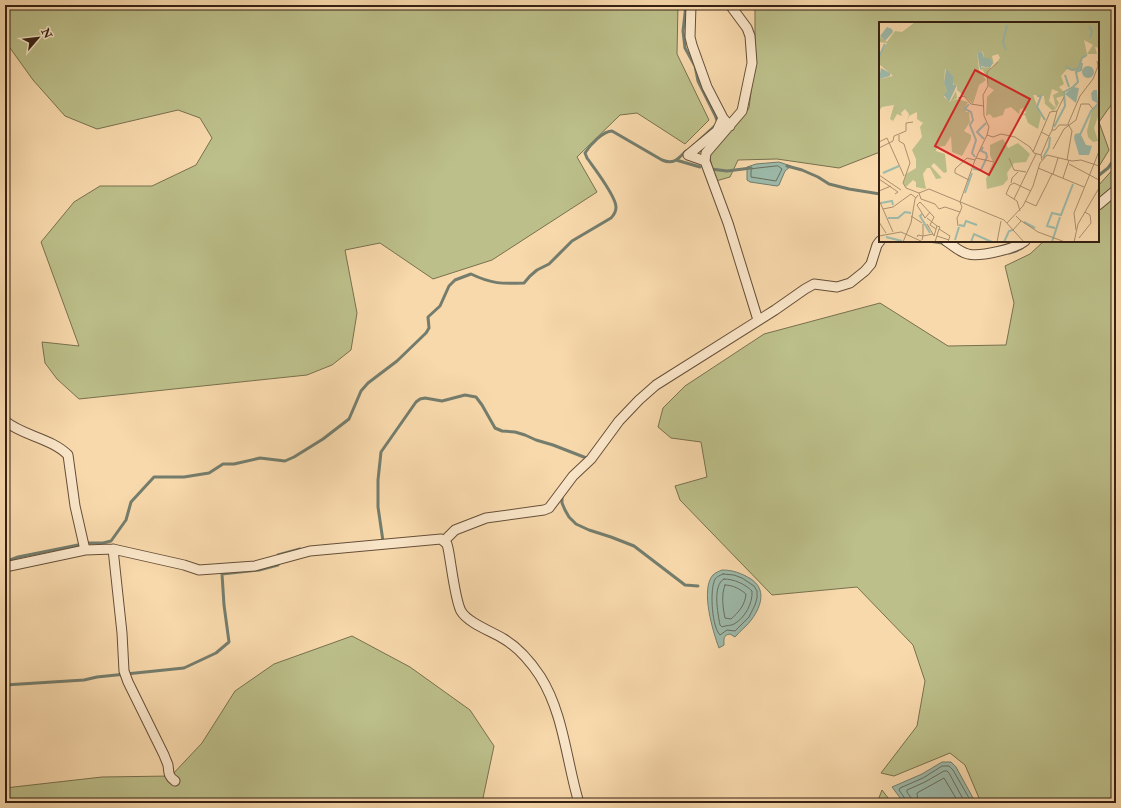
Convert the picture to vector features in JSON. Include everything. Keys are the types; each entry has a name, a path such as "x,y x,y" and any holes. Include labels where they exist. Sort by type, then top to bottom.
{"street":[{"path":"691,5 690,38 692,45 707,87 723,118 730,126"},
{"path":"730,5 747,28 750,36 752,63 742,111 706,153 705,161 728,223 758,320"},
{"path":"705,161 688,155 717,131 723,118"},
{"path":"1099,204 1116,190"},
{"path":"444,541 455,530 486,518 549,508 573,476 591,459 619,421 647,392 814,284 837,286 850,283 871,264 879,242"},
{"path":"947,242 962,252 969,254 978,254 1013,248 1023,242"},
{"path":"5,421 20,430 62,449 68,455 75,506 84,546"},
{"path":"5,567 84,546 113,549 184,565 199,570 255,566 310,550 441,539 448,548 460,610 468,619 517,648 529,661 548,690 555,704 579,803"},
{"path":"113,549 126,674 164,755 170,778 175,781"}],"green space":[{"path":"5,5 678,5 677,54 709,120 685,144 637,113 620,115 577,157 597,192 492,260 433,279 380,243 345,250 357,313 351,350 332,365 307,375 79,399 57,379 45,363 42,342 79,346 41,242 74,202 100,186 152,186 196,165 212,138 200,118 178,110 97,129 65,116 33,80 5,41"},
{"path":"755,5 1116,5 1116,98 1099,122 1099,22 879,22 879,152 839,168 777,159 738,160 730,177 716,181 709,155 737,124 749,108 755,60"},
{"path":"1099,122 1109,150 1099,166"},
{"path":"1116,166 1116,803 976,803 979,798 965,765 950,753 894,776 881,773 917,726 925,681 913,645 857,587 772,595 680,500 675,486 707,477 701,442 671,438 658,427 663,408 685,386 764,334 880,303 948,346 1006,345 1014,303 1005,266 1030,254 1043,242 1099,242 1099,185"},
{"path":"352,636 410,667 470,710 494,746 483,798 478,803 5,803 5,788 102,777 171,776 202,743 235,691 274,664"},
{"path":"882,790 892,803 877,803"}],"water":[{"path":"779,162 791,166 785,171 779,185 777,186 750,182 747,180 747,167 756,164"},
{"path":"722,570 737,572 751,579 759,588 761,598 758,608 750,621 735,637 730,634 726,635 724,638 724,645 719,648 711,622 708,590 709,582 713,575"},
{"path":"942,762 951,762 956,767 973,798 972,803 904,803 892,787 922,774"}],"waterway":[{"path":"686,5 683,31 685,48 695,66 698,81 718,123 694,145"},
{"path":"5,562 18,557 88,543 103,543 111,541 126,520 131,502 154,477 184,477 209,473 223,464 234,464 260,458 285,461 294,457 323,439 349,419 361,391 368,383 397,361 426,333 429,328 428,317 440,306 449,286 455,280 471,274 497,283 524,283 537,270 549,264 572,241 614,215 616,207 609,189 585,153 601,136 612,131 662,160 670,162 676,160 686,151"},
{"path":"1099,175 1108,168 1116,157"},
{"path":"676,160 700,167"},
{"path":"787,166 802,170 829,184 879,194"},
{"path":"711,169 727,171 751,168"},
{"path":"936,242 945,245"},
{"path":"1009,253 1022,248"},
{"path":"383,541 378,507 378,480 381,452 416,402 420,399 425,398 442,401 465,395 476,397 495,428 502,431 515,432 525,435 589,459"},
{"path":"562,495 562,503 565,510 576,524 634,546 685,585 698,586"},
{"path":"278,555 300,549"},
{"path":"5,685 84,680 97,677 184,668 216,653 229,642 222,574 259,570 278,565"}]}
